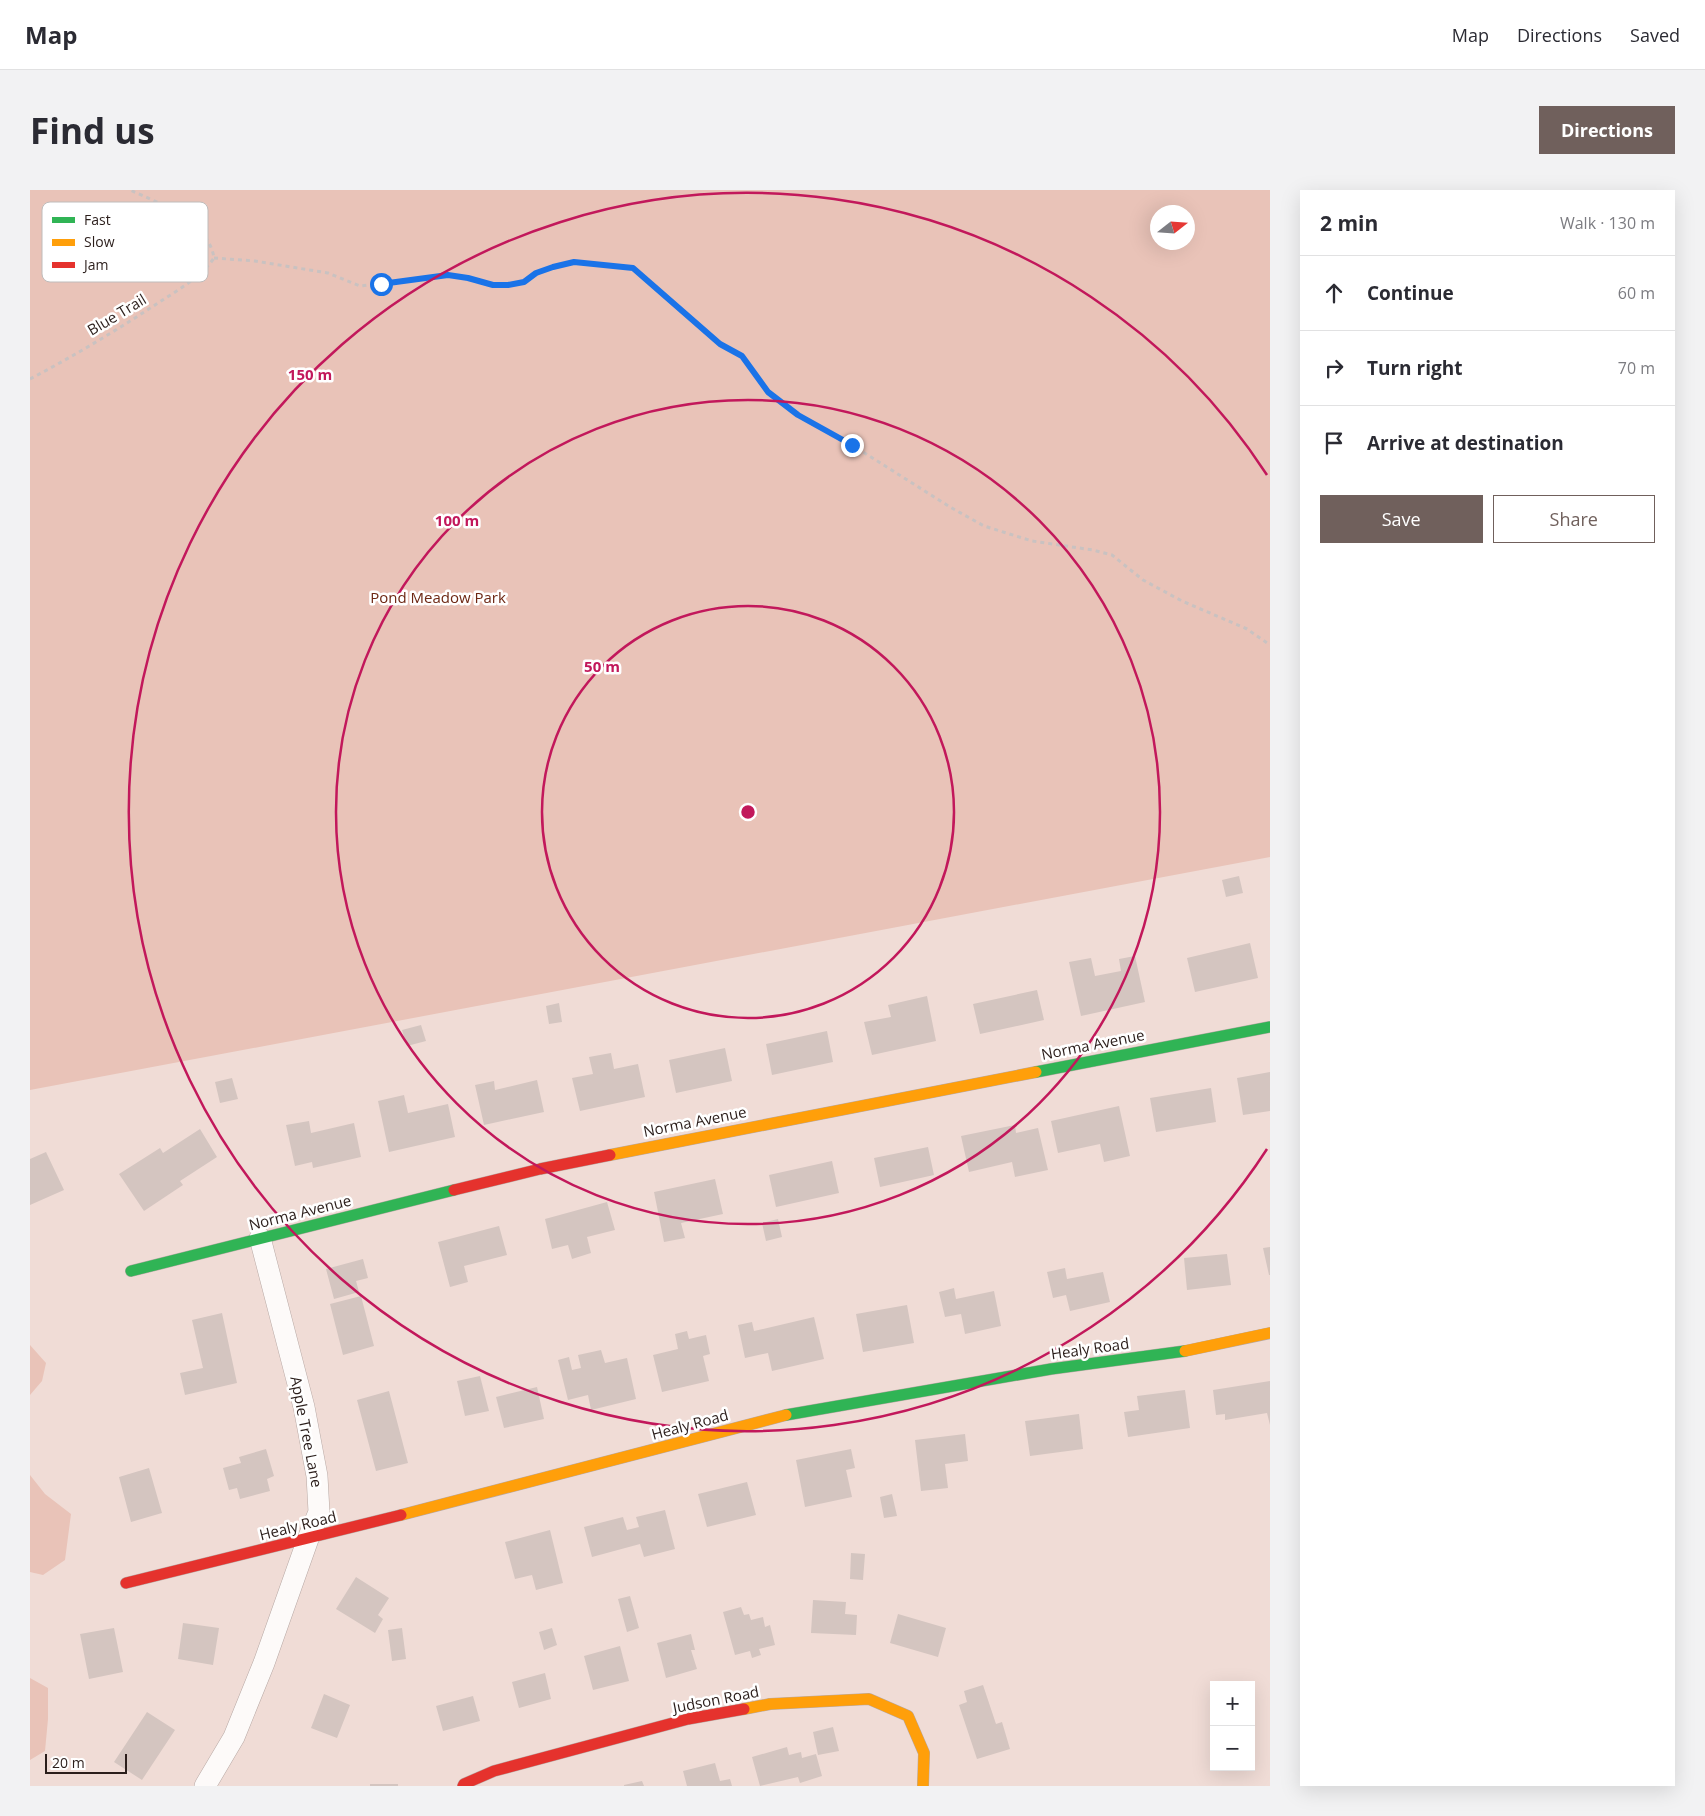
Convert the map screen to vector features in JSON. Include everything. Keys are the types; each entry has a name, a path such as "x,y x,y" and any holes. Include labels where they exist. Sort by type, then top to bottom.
{"street":[{"name":"Norma Avenue","path":"131,1271 558,1165 720,1132 1270,1027"},
{"name":"Apple Tree Lane","path":"205,1786 234,1736 264,1663 319,1512 317,1476 304,1407 260,1238"},
{"name":"Healy Road","path":"126,1582 308,1539 782,1416 1051,1369 1175,1352 1270,1333"},
{"name":"Judson Road","path":"463,1786 494,1771 688,1719 770,1704 869,1699 908,1716 924,1753 923,1786"}],"path":[{"path":"130,190 157,202"},
{"path":"208,240 214,258 255,261 328,274 360,286 448,275 493,285 508,285 524,282 536,273 574,262 633,268 720,344 742,356 768,392 798,415 852,445 950,507 984,526 1032,541 1093,550 1112,555 1143,580 1182,601 1247,629 1270,645"},
{"name":"Blue Trail","path":"208,266 214,258"},
{"name":"Blue Trail","path":"30,379 141,314 188,282"}],"green space":[{"name":"Pond Meadow Park","path":"30,190 1270,190 1270,857 30,1090"},
{"path":"30,1345 46,1363 42,1381 30,1395"},
{"path":"30,1475 45,1494 71,1514 65,1560 43,1575 30,1572"},
{"path":"30,1678 48,1688 48,1719 45,1751 30,1760"}],"building":[{"path":"1239,876 1243,893 1226,897 1222,880"},
{"path":"1250,943 1258,978 1195,992 1187,958"},
{"path":"1135,956 1145,1002 1081,1016 1069,962 1091,958 1095,976 1121,971 1119,959"},
{"path":"1037,990 1044,1020 980,1034 973,1004"},
{"path":"927,996 936,1041 872,1055 864,1022 891,1017 888,1005"},
{"path":"559,1003 562,1022 549,1024 546,1006"},
{"path":"421,1025 426,1041 407,1046 402,1030"},
{"path":"827,1031 833,1062 772,1075 766,1044"},
{"path":"725,1048 732,1081 676,1093 669,1060"},
{"path":"611,1053 614,1069 638,1064 645,1097 580,1111 572,1078 593,1074 589,1057"},
{"path":"1270,1072 1270,1111 1243,1115 1237,1078"},
{"path":"232,1078 238,1099 220,1103 215,1082"},
{"path":"537,1080 544,1112 484,1125 475,1085 494,1081 495,1090"},
{"path":"1211,1088 1216,1122 1156,1132 1150,1098"},
{"path":"404,1095 408,1113 448,1104 455,1137 389,1152 378,1101"},
{"path":"1119,1106 1130,1156 1104,1162 1100,1144 1058,1153 1051,1121"},
{"path":"309,1121 311,1133 354,1123 361,1157 313,1168 312,1162 295,1166 286,1125"},
{"path":"1015,1125 1016,1133 1038,1128 1048,1170 1015,1177 1012,1162 969,1172 961,1136"},
{"path":"200,1129 217,1157 180,1181 183,1185 144,1211 119,1174 160,1148 163,1153"},
{"path":"928,1147 934,1175 880,1187 874,1158"},
{"path":"46,1152 64,1190 30,1205 30,1159"},
{"path":"832,1161 839,1193 776,1207 769,1175"},
{"path":"715,1179 723,1214 681,1223 685,1238 664,1242 654,1192"},
{"path":"607,1202 615,1230 587,1237 591,1253 572,1259 568,1245 552,1249 545,1219"},
{"path":"778,1219 782,1237 766,1241 762,1223"},
{"path":"499,1226 507,1255 464,1266 468,1282 450,1287 438,1242"},
{"path":"1270,1247 1270,1275 1269,1275 1263,1248"},
{"path":"1227,1254 1231,1285 1187,1290 1184,1258"},
{"path":"363,1259 368,1278 356,1281 359,1292 334,1299 326,1269"},
{"path":"1065,1268 1067,1279 1103,1272 1110,1302 1070,1311 1066,1295 1053,1298 1047,1272"},
{"path":"954,1288 956,1299 994,1291 1001,1326 965,1334 961,1314 945,1317 939,1292"},
{"path":"361,1296 374,1346 343,1355 330,1304"},
{"path":"907,1305 914,1343 863,1352 856,1314"},
{"path":"222,1313 237,1383 185,1395 180,1373 203,1368 192,1320"},
{"path":"814,1317 824,1359 772,1371 768,1353 745,1358 738,1325 752,1322 754,1331"},
{"path":"687,1331 689,1339 706,1335 710,1354 703,1356 709,1381 662,1392 653,1355 678,1349 675,1334"},
{"path":"601,1350 605,1363 627,1358 636,1399 591,1410 588,1395 568,1400 558,1360 569,1357 572,1370 581,1368 578,1355"},
{"path":"480,1376 489,1411 465,1416 457,1381"},
{"path":"1270,1381 1270,1425 1267,1413 1225,1420 1225,1414 1216,1415 1213,1390"},
{"path":"537,1387 544,1419 504,1428 496,1397"},
{"path":"1185,1390 1190,1428 1128,1437 1124,1412 1139,1410 1137,1396"},
{"path":"389,1391 408,1463 376,1471 357,1400"},
{"path":"1079,1414 1083,1449 1030,1456 1025,1421"},
{"path":"965,1434 968,1461 945,1464 948,1488 921,1491 915,1440"},
{"path":"266,1449 274,1476 267,1479 270,1491 240,1499 237,1488 229,1490 223,1468 241,1463 239,1457"},
{"path":"851,1449 855,1468 846,1470 852,1497 805,1507 796,1460"},
{"path":"149,1468 162,1513 131,1522 119,1477"},
{"path":"747,1482 756,1515 707,1527 698,1494"},
{"path":"892,1494 897,1516 884,1518 880,1497"},
{"path":"665,1510 675,1549 644,1557 640,1544 592,1557 584,1527 623,1517 627,1530 639,1527 636,1517"},
{"path":"550,1530 563,1583 536,1590 532,1575 515,1579 505,1542"},
{"path":"851,1553 865,1554 863,1580 850,1579"},
{"path":"356,1577 389,1598 378,1615 383,1619 375,1633 336,1609"},
{"path":"630,1596 639,1628 627,1632 618,1599"},
{"path":"813,1600 846,1602 845,1614 857,1615 856,1635 811,1633"},
{"path":"741,1607 744,1615 749,1614 751,1620 763,1617 765,1627 770,1625 775,1645 759,1649 761,1655 752,1658 750,1651 735,1655 723,1612"},
{"path":"898,1614 946,1628 938,1657 890,1643"},
{"path":"183,1623 219,1628 213,1665 178,1659"},
{"path":"114,1628 123,1672 89,1679 80,1634"},
{"path":"402,1628 406,1659 392,1661 388,1630"},
{"path":"552,1628 557,1645 544,1650 539,1632"},
{"path":"691,1634 695,1650 691,1650 697,1669 666,1678 657,1643"},
{"path":"620,1646 629,1681 593,1690 584,1656"},
{"path":"545,1673 551,1699 519,1708 512,1682"},
{"path":"983,1685 996,1724 1002,1722 1010,1749 977,1759 959,1705 967,1702 964,1691"},
{"path":"324,1694 350,1705 337,1738 311,1728"},
{"path":"473,1696 480,1721 443,1731 436,1706"},
{"path":"147,1712 175,1730 142,1780 114,1762"},
{"path":"833,1727 839,1751 818,1755 813,1732"},
{"path":"787,1747 789,1755 801,1752 802,1758 816,1754 822,1776 800,1783 798,1777 760,1786 752,1757"},
{"path":"715,1763 720,1781 730,1779 732,1786 687,1786 683,1771"},
{"path":"642,1781 644,1786 624,1786 624,1785"},
{"path":"370,1784 398,1784 398,1786 370,1786"}],"traffic: fast":[{"path":"1036,1072 1270,1027"},
{"path":"131,1271 454,1190"},
{"path":"786,1415 1051,1369 1185,1351"}],"traffic: slow":[{"path":"610,1155 1036,1072"},
{"path":"1185,1351 1270,1333"},
{"path":"401,1515 786,1415"},
{"path":"744,1709 770,1704 869,1699 908,1716 924,1753 923,1786"}],"traffic: jam":[{"path":"454,1190 540,1169 610,1155"},
{"path":"126,1583 401,1515"},
{"path":"463,1786 494,1771 688,1719 744,1709"}],"route":[{"path":"381,284 448,275 493,285 508,285 524,282 536,273 574,262 633,268 720,344 742,356 768,392 798,415 852,445"}]}
